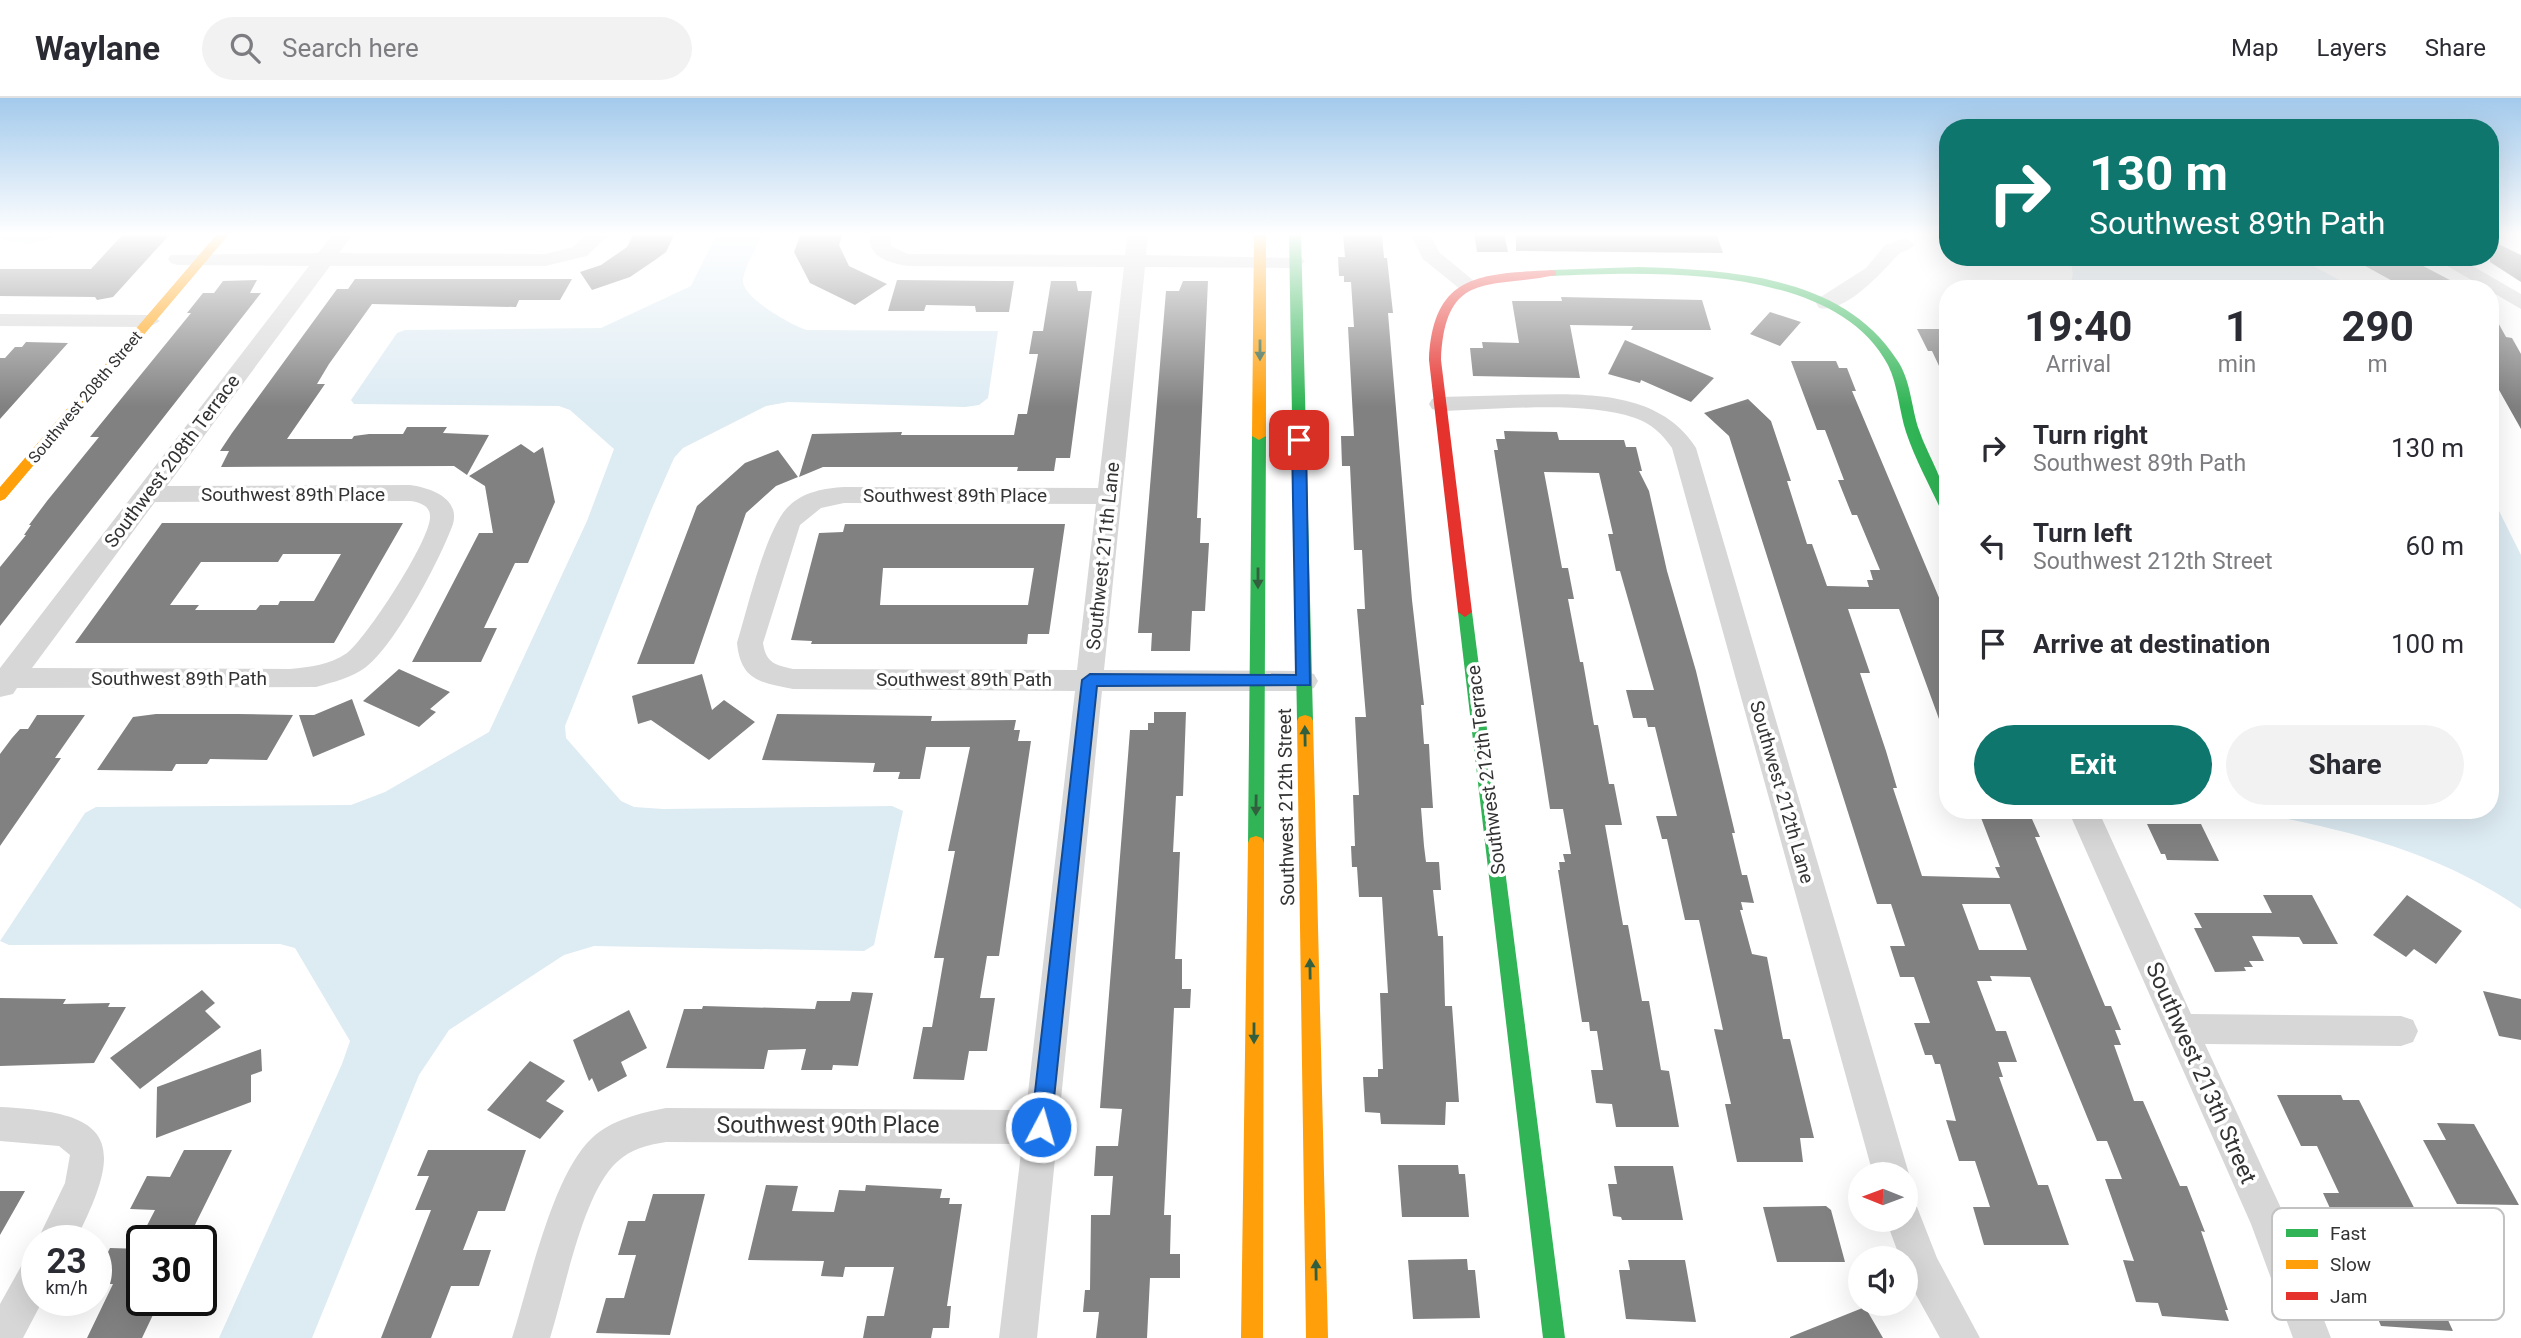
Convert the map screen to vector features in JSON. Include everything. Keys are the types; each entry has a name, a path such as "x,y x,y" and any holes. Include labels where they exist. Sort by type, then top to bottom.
{"street":[{"name":"Southwest 208th Street","path":"0,496 163,291"},
{"name":"Southwest 208th Terrace","path":"3,682 301,291"},
{"name":"Southwest 211th Lane","path":"1018,1338 1132,291"},
{"name":"Southwest 212th Street","path":"1252,1338 1261,291"},
{"name":"Southwest 212th Street","path":"1296,291 1317,1338"},
{"name":"Southwest 212th Terrace","path":"1461,291 1441,310 1434,329 1440,404 1554,1338"},
{"path":"1791,291 1827,303 1858,323 1891,357 1901,378 1913,433 1939,490"},
{"path":"1827,303 1845,291"},
{"path":"2502,291 2521,303"},
{"path":"0,320 126,320 146,310"},
{"name":"Southwest 208th Street","path":"108,341 126,320"},
{"name":"Southwest 212th Lane","path":"1440,404 1596,404 1633,410 1657,420 1678,438 1688,457 1888,1162"},
{"name":"Southwest 89th Place","path":"146,494 410,493 428,497 438,503 443,517 436,536 379,641 355,663"},
{"name":"Southwest 89th Place","path":"754,664 750,643 788,524 802,507 813,501 844,495 1110,496"},
{"name":"Southwest 89th Path","path":"3,682 298,679 324,676 355,663"},
{"name":"Southwest 89th Path","path":"754,664 765,673 793,679 1304,681"},
{"name":"Southwest 213th Street","path":"2087,819 2272,1232"},
{"path":"2182,1029 2401,1031"},
{"path":"0,1124 58,1126 79,1137 88,1155 82,1190 63,1225"},
{"name":"Southwest 90th Place","path":"531,1338 581,1179 599,1154 618,1139 638,1129 666,1125 1041,1127"},
{"path":"1908,1232 1922,1269 1961,1338"},
{"path":"2,1338 21,1303"},
{"name":"Southwest 213th Street","path":"2305,1320 2312,1338"}],"shaded area":[{"path":"681,291 748,291 769,310 807,330 998,331 988,398 979,405 965,407 788,402 766,406 683,448 674,458 652,508 565,726 566,738 621,801 634,807 663,809 892,806 903,811 874,945 864,951 594,946 564,955 449,1030 419,1075 312,1338 219,1338 350,1041 295,948 280,944 9,945 0,941 85,813 96,807 351,805 385,792 489,732 587,521 614,449 570,410 559,406 354,404 351,400 397,333 405,330 601,328"},
{"path":"2499,511 2521,555 2521,909 2438,863 2350,833 2288,819 2499,819"}],"building":[{"path":"0,291 119,291 113,297 97,300 95,297 0,296"},
{"path":"251,291 250,293 261,293 0,626 0,567 26,535 29,525 47,501 99,437 90,437 191,313 187,313 203,293"},
{"path":"336,291 565,291 560,300 519,300 516,307 372,304 329,364 317,384 325,384 287,439 352,439 354,436 369,434 403,434 407,427 447,427 443,433 489,435 467,475 454,466 221,467 229,451 220,451"},
{"path":"826,291 877,291 855,305"},
{"path":"894,291 1012,291 1009,312 976,312 975,306 926,305 924,311 888,311"},
{"path":"1049,291 1092,291 1070,458 1056,458 1054,471 1017,471 1018,467 823,467 799,477 812,434 902,432 901,435 1014,435 1018,414 1027,414 1038,354 1029,354 1033,331 1043,331"},
{"path":"1166,291 1208,291 1197,518 1201,518 1200,543 1209,543 1205,611 1192,611 1190,651 1151,651 1152,633 1138,633"},
{"path":"1352,291 1391,291 1393,313 1388,313 1412,600 1424,705 1421,705 1424,744 1429,744 1433,808 1421,808 1424,846 1426,862 1439,862 1441,890 1433,890 1438,936 1443,936 1445,1006 1452,1006 1459,1102 1446,1102 1445,1125 1381,1124 1380,1113 1365,1112 1363,1077 1378,1077 1378,1069 1383,1069 1380,993 1388,993 1382,897 1359,897 1357,867 1352,867 1351,846 1355,846 1353,795 1359,795 1355,717 1366,717 1357,609 1365,609 1362,550 1354,550 1350,466 1342,466 1341,436 1354,436 1348,327 1354,327"},
{"path":"1561,297 1702,300 1711,330 1631,330 1633,326 1570,325 1580,378 1473,376 1470,348 1483,348 1482,342 1519,343 1512,301 1562,301"},
{"path":"1770,312 1801,322 1780,346 1750,334"},
{"path":"2499,324 2506,337 2512,338 2521,354 2521,429 2499,390"},
{"path":"1917,329 1939,329 1939,366 1932,351 1928,351"},
{"path":"1625,340 1714,378 1691,402 1641,380 1640,383 1608,374"},
{"path":"26,342 68,343 0,419 0,358 5,358 15,347 22,347"},
{"path":"1791,361 1836,361 1839,368 1847,368 1856,391 1852,391 1939,598 1939,719 1899,609 1848,609 1870,673 1860,673 1922,876 2000,878 1995,867 2000,867 1981,819 2032,819 2040,837 2035,837 2105,1006 2111,1006 2121,1030 2115,1030 2121,1045 2114,1045 2134,1101 2143,1101 2180,1186 2187,1186 2205,1232 2201,1231 2228,1310 2225,1310 2229,1321 2162,1316 2158,1303 2136,1302 2123,1260 2134,1261 2105,1179 2122,1179 2107,1141 2097,1141 2030,977 1990,976 1992,981 1977,981 1996,1031 2006,1031 2017,1062 1998,1062 2003,1077 1999,1077 2038,1185 2048,1185 2069,1245 1984,1245 1973,1207 1990,1207 1975,1161 1959,1161 1946,1120 1956,1121 1940,1064 1935,1064 1932,1055 1925,1055 1914,1023 1930,1023 1914,977 1900,977 1890,946 1905,946 1891,904 1877,904 1729,436 1704,413 1748,399 1771,421 1791,481 1787,481 1807,544 1812,544 1827,586 1869,587 1867,580 1873,580 1870,570 1880,570 1857,515 1852,515 1838,480 1844,480 1825,430 1817,430","holes":["1962,904 2010,904 2027,950 1979,950"]},
{"path":"1504,431 1557,432 1559,440 1624,440 1626,447 1636,447 1642,471 1639,471 1649,491 1667,571 1696,671 1735,833 1732,833 1742,875 1747,875 1754,903 1741,902 1743,910 1740,910 1752,954 1767,957 1783,1039 1790,1039 1814,1138 1800,1138 1803,1162 1737,1162 1725,1104 1731,1104 1714,1029 1723,1030 1699,920 1685,920 1667,839 1662,839 1656,816 1677,816 1655,727 1648,727 1646,718 1633,718 1626,690 1654,690 1620,571 1616,571 1608,534 1613,534 1599,473 1544,472 1562,568 1568,568 1574,599 1568,599 1580,662 1583,662 1594,725 1598,725 1609,784 1614,784 1622,825 1605,825 1623,925 1628,925 1642,1001 1649,1001 1661,1070 1669,1071 1679,1127 1616,1127 1612,1104 1596,1103 1591,1070 1603,1070 1597,1031 1590,1031 1589,1022 1582,1022 1558,870 1559,862 1565,862 1563,854 1571,854 1563,809 1550,809 1494,450 1498,450 1496,439 1505,439"},
{"path":"521,444 534,453 543,447 555,502 528,563 515,563 484,628 497,628 481,662 412,662 479,533 493,533 485,486 469,476"},
{"path":"778,450 798,477 776,486 746,513 694,664 637,664 697,506 745,463"},
{"path":"162,523 403,523 334,643 75,643","holes":["283,554 341,554 314,601 280,601 278,605 260,605 256,610 195,610 199,605 170,605 201,562 278,562"]},
{"path":"845,524 1065,524 1049,634 1028,634 1027,644 811,644 812,641 791,640 819,533 843,532","holes":["883,568 1034,568 1028,605 880,605"]},
{"path":"399,669 450,692 430,709 436,712 419,727 363,701"},
{"path":"702,674 712,710 724,700 755,722 709,760 651,720 638,724 632,696"},
{"path":"352,699 365,735 313,757 299,715 314,715"},
{"path":"1154,712 1186,712 1183,796 1176,796 1173,852 1180,852 1175,959 1182,959 1182,989 1191,989 1190,1008 1174,1008 1164,1215 1171,1215 1170,1254 1180,1254 1180,1278 1150,1278 1147,1338 1096,1338 1099,1312 1083,1312 1085,1290 1090,1290 1091,1215 1110,1215 1113,1176 1094,1176 1096,1146 1118,1146 1122,1109 1100,1108 1130,730 1148,730 1148,723 1154,723"},
{"path":"156,714 293,715 267,760 210,759 207,764 176,764 172,771 97,770 133,717"},
{"path":"777,714 932,716 931,721 1016,720 1014,730 1020,730 1018,741 1031,741 999,956 987,956 980,998 995,998 987,1051 969,1051 964,1080 913,1079 923,1027 932,1027 944,958 934,958 955,851 948,851 970,747 926,747 920,779 898,779 900,772 873,772 875,763 762,760"},
{"path":"37,715 85,715 55,758 61,758 0,846 0,754 20,729 28,729"},
{"path":"2147,824 2201,824 2219,861 2167,860 2165,854 2161,854"},
{"path":"2263,895 2312,895 2338,944 2303,944 2299,937 2252,936 2264,961 2249,961 2253,967 2244,967 2246,971 2215,972 2194,928 2202,928 2194,913 2272,913"},
{"path":"2407,895 2462,931 2436,964 2414,949 2406,957 2373,935"},
{"path":"202,990 215,1003 205,1011 221,1027 140,1089 110,1058"},
{"path":"2483,991 2521,999 2521,1040 2499,1036"},
{"path":"852,992 873,993 858,1066 833,1065 832,1070 801,1070 806,1049 768,1050 764,1069 666,1068 684,1009 702,1009 703,1006 815,1009 817,1001 850,1001"},
{"path":"0,998 66,999 63,1004 110,1003 108,1007 126,1007 94,1063 0,1066"},
{"path":"629,1010 647,1048 621,1062 627,1076 598,1092 592,1078 589,1081 573,1040"},
{"path":"261,1049 262,1071 251,1075 251,1102 156,1138 157,1087"},
{"path":"530,1061 565,1081 546,1101 564,1111 540,1139 487,1110"},
{"path":"2277,1095 2341,1095 2343,1100 2359,1100 2414,1208 2330,1208 2323,1193 2339,1193 2317,1146 2301,1146"},
{"path":"2437,1123 2474,1124 2519,1205 2457,1204 2423,1140 2446,1140"},
{"path":"184,1150 232,1150 195,1225 147,1225 155,1210 130,1209 147,1176 170,1177"},
{"path":"428,1150 526,1150 505,1211 478,1211 463,1250 491,1250 479,1286 451,1286 431,1338 381,1338 431,1210 415,1210 429,1176 417,1176"},
{"path":"1398,1165 1458,1165 1459,1174 1465,1174 1469,1217 1402,1217"},
{"path":"1614,1166 1673,1166 1683,1220 1622,1220 1621,1217 1613,1216 1608,1184 1617,1184"},
{"path":"766,1185 798,1186 792,1211 834,1212 839,1190 865,1191 866,1185 942,1189 940,1198 950,1198 949,1204 962,1204 947,1306 951,1306 949,1328 933,1328 931,1338 863,1338 867,1316 884,1316 894,1267 845,1267 843,1277 821,1276 824,1261 748,1260"},
{"path":"0,1191 25,1191 0,1235"},
{"path":"653,1194 705,1194 670,1335 596,1333 606,1298 624,1298 636,1255 618,1255 628,1221 645,1221"},
{"path":"1826,1206 1831,1210 1845,1262 1777,1262 1763,1207"},
{"path":"112,1248 126,1248 126,1316 152,1316 142,1338 87,1338 98,1316 112,1316"},
{"path":"1467,1259 1468,1270 1475,1270 1480,1318 1413,1319 1408,1260"},
{"path":"1628,1260 1685,1260 1696,1322 1626,1319 1619,1270 1630,1270"},
{"path":"1848,1314 1848,1316 1870,1316 1883,1338 1790,1338"},
{"path":"2378,1320 2448,1320 2453,1331 2381,1326"}],"traffic: fast":[{"path":"1296,291 1305,721"},
{"path":"1795,291 1830,304 1866,328 1892,361 1910,423 1939,492"},
{"path":"1256,843 1259,436"},
{"path":"1465,612 1554,1338"}],"traffic: slow":[{"path":"0,496 175,291"},
{"path":"1259,436 1260,291"},
{"path":"1305,721 1317,1338"},
{"path":"1252,1338 1256,843"}],"traffic: jam":[{"path":"1462,291 1453,297 1443,312 1436,333 1435,360 1465,612"}],"route":[{"path":"1041,1127 1090,680 1304,681 1299,440"}]}
